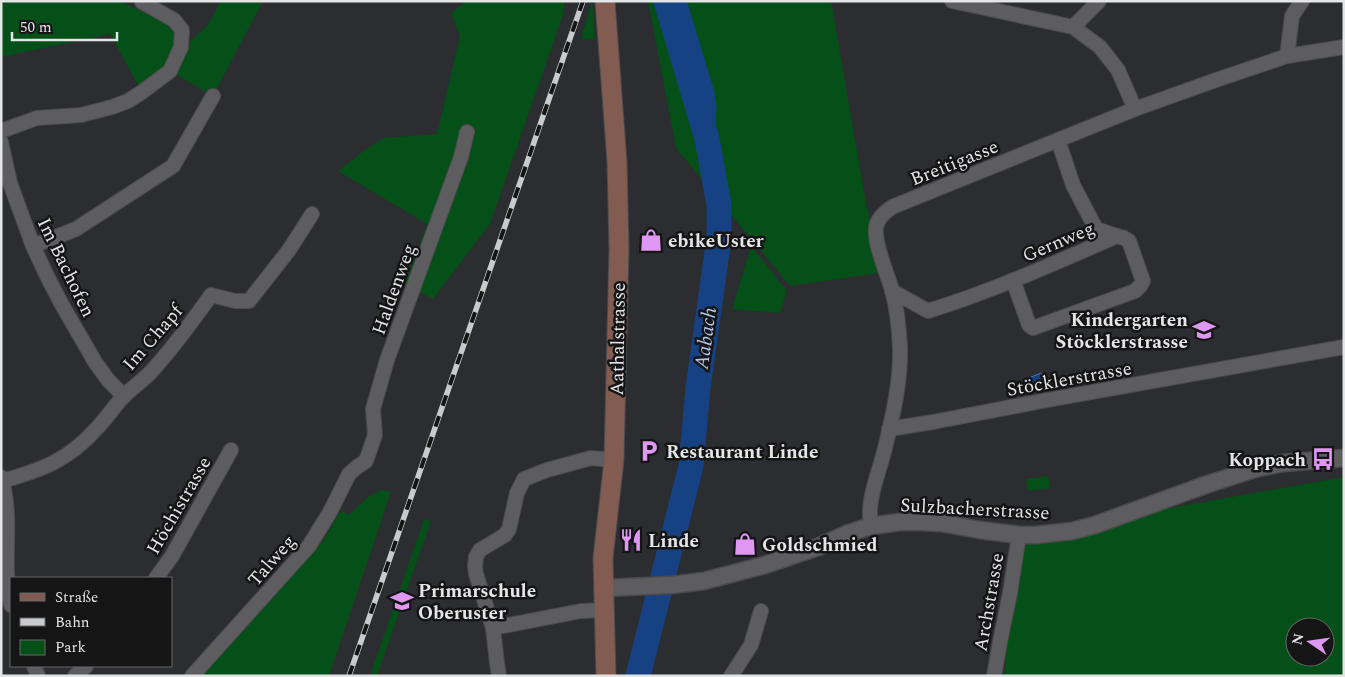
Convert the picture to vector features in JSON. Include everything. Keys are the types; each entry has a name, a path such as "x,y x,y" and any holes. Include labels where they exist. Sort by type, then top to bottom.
{"main road":[{"name":"Aathalstrasse","path":"605,1 619,208 614,460 603,558 606,676"}],"street":[{"path":"952,1 1073,27 1100,47 1118,70 1135,109"},
{"path":"1073,27 1099,1"},
{"path":"1287,56 1292,16 1302,1"},
{"path":"1,131 37,118 81,115 112,107 128,101 170,71 181,47 182,30 174,20 142,2"},
{"name":"Breitigasse","path":"871,526 869,518 870,504 889,429 899,371 900,347 898,320 892,292 876,239 878,220 884,213 892,207 1135,109 1287,56 1344,47"},
{"path":"33,246 76,229 173,166 213,96"},
{"name":"Haldenweg","path":"366,461 376,436 373,409 385,368 461,158 468,132"},
{"name":"Gernweg","path":"1013,280 1029,325 1033,328 1135,291 1143,281 1129,241 1096,229 1073,185 1058,140"},
{"name":"Im Bachofen","path":"1,142 10,183 33,246 61,304 95,362 108,380 124,396"},
{"name":"Im Chapf","path":"2,479 35,472 70,454 84,442 124,396 149,374 163,358 211,295 235,301 249,301 289,250 312,214"},
{"name":"Gernweg","path":"892,292 928,311 1040,270 1117,236"},
{"name":"Stöcklerstrasse","path":"889,429 1344,347"},
{"name":"Höchistrasse","path":"157,577 172,556 231,450"},
{"path":"499,676 494,628 478,582 474,566 476,557 480,550 505,535 509,529 517,492 524,479 547,470 591,458 614,460"},
{"name":"Sulzbacherstrasse","path":"603,588 671,585 704,581 757,567 818,547 849,533 871,526 900,522 941,523 1018,535 1072,531 1096,525 1208,484 1258,468 1283,463 1344,458"},
{"name":"Talweg","path":"192,676 309,546 330,512 349,474 366,461"},
{"path":"2,479 8,523 7,561 10,594"},
{"name":"Archstrasse","path":"994,676 1010,593 1018,535"},
{"path":"494,628 578,612 604,610"},
{"path":"731,676 751,645 761,611"},
{"path":"75,676 85,667"}],"green space":[{"path":"1,1 119,1 182,30 185,46 208,25 221,1 263,1 213,96 170,71 142,92 110,34 1,57"},
{"path":"467,1 565,1 563,15 490,224 433,299 405,284 427,224 338,171 366,149 384,138 437,134 460,36 451,13"},
{"path":"592,1 595,39 581,39"},
{"path":"648,1 831,1 867,209 886,272 790,286 676,148"},
{"path":"751,246 787,291 780,313 732,309"},
{"path":"1048,476 1050,488 1028,491 1026,479"},
{"path":"1344,477 1344,676 1004,676 1019,535"},
{"path":"381,490 391,492 329,676 202,676 323,541 341,510 349,515 368,497"},
{"path":"424,519 431,521 377,676 370,676"}],"water":[{"path":"1041,373 1044,381 1028,388 1024,380"}],"waterway":[{"name":"Aabach","path":"638,676 691,466 698,388 719,238 719,205 707,139 666,1"},
{"path":"679,1 707,93 709,108 707,139"}],"railway":[{"path":"349,676 583,1"}],"place":[{"name":"ebikeUster","path":"651,240"},
{"name":"Kindergarten Stöcklerstrasse","path":"1204,330"},
{"name":"Restaurant Linde","path":"649,451"},
{"name":"Koppach","path":"1323,459"},
{"name":"Linde","path":"631,540"},
{"name":"Goldschmied","path":"745,544"},
{"name":"Primarschule Oberuster","path":"402,601"}]}
